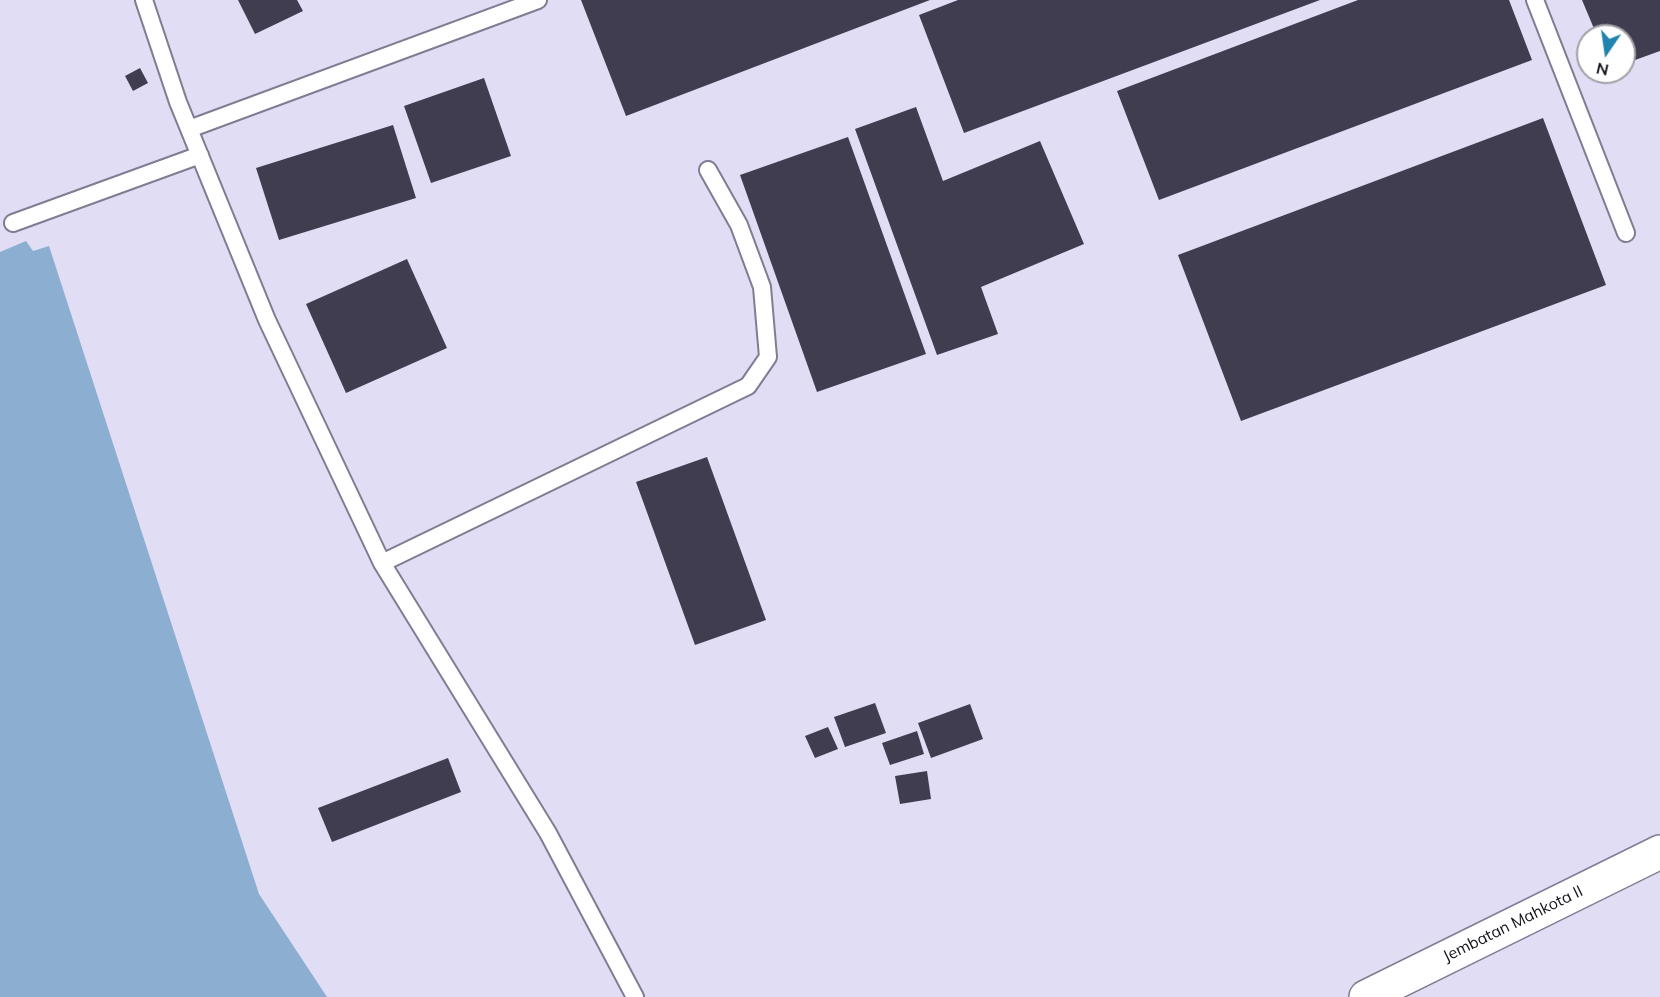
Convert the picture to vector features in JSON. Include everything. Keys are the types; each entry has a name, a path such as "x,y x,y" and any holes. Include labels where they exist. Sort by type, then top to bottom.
{"main road":[{"name":"Jembatan Mahkota II","path":"1366,997 1660,852"}],"lane":[{"path":"144,0 189,129 267,320 382,563 548,833 634,997"},
{"path":"189,129 538,0"},
{"path":"1535,0 1626,233"},
{"path":"13,223 200,155"},
{"path":"382,563 748,386 768,357 762,287 739,225 708,170"}],"water":[{"path":"26,241 33,251 49,246 259,894 327,997 0,997 0,252"}],"building":[{"path":"238,0 297,0 303,11 255,34"},
{"path":"581,0 930,0 626,116"},
{"path":"958,0 1320,0 964,133 919,15"},
{"path":"1358,0 1509,0 1532,60 1159,200 1117,91"},
{"path":"1582,0 1660,0 1660,51 1636,60 1636,24 1592,24"},
{"path":"140,68 148,83 133,91 125,76"},
{"path":"484,78 511,156 431,183 404,106"},
{"path":"916,107 943,181 1040,141 1084,244 981,287 998,334 937,355 855,129"},
{"path":"1543,118 1606,285 1241,421 1178,255"},
{"path":"393,125 416,198 279,240 256,168"},
{"path":"848,137 926,354 817,392 740,175"},
{"path":"407,259 447,348 346,393 306,304"},
{"path":"707,457 766,620 695,645 636,482"},
{"path":"875,703 886,733 845,747 834,717"},
{"path":"970,704 983,739 931,758 918,723"},
{"path":"828,727 838,749 815,758 805,736"},
{"path":"917,731 924,754 890,765 882,743"},
{"path":"448,758 461,792 332,842 318,808"},
{"path":"927,771 931,799 900,804 895,776"}]}
